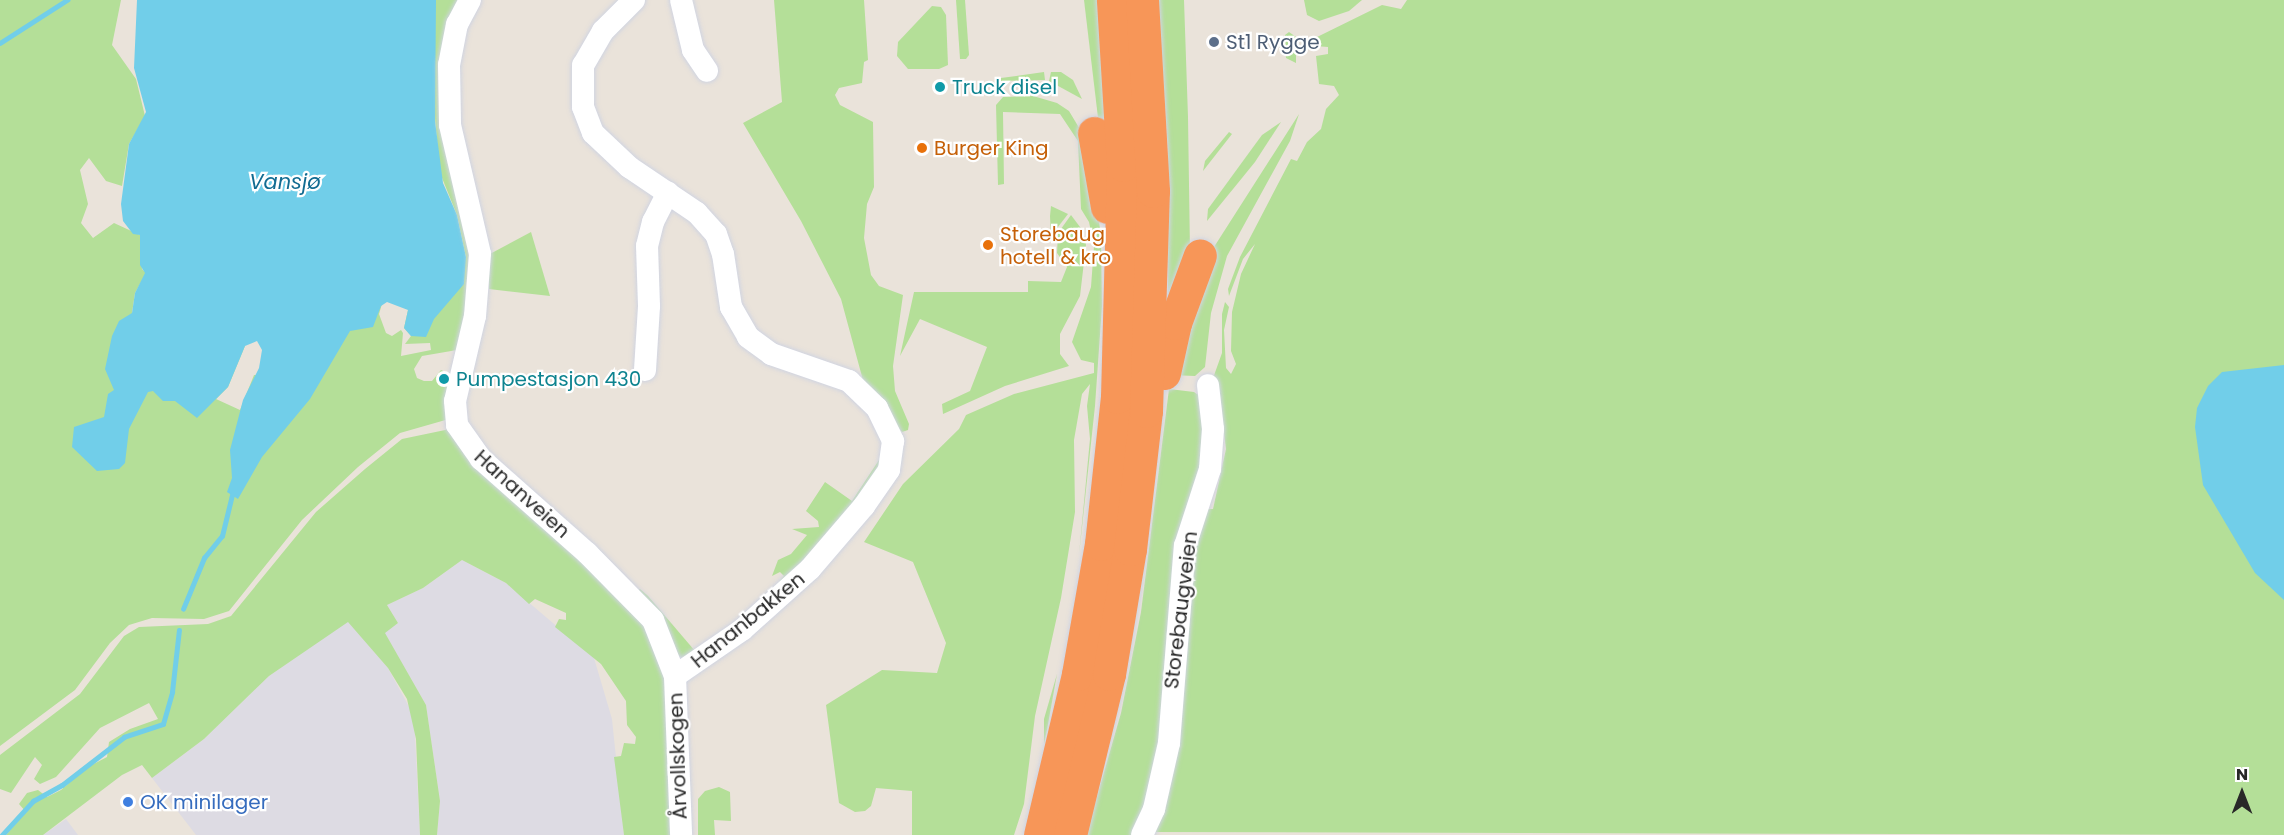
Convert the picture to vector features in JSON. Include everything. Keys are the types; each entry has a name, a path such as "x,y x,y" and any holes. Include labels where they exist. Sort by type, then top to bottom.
{"highway":[{"path":"1040,835 1078,674 1101,544 1119,369 1123,165 1113,0"},
{"path":"1070,835 1109,674 1139,481 1150,349 1153,202 1142,0"},
{"path":"1094,133 1109,224 1109,348 1119,369"},
{"path":"1139,481 1153,457 1168,354 1200,255"}],"street":[{"name":"Hananveien","path":"470,0 457,24 449,65 450,125 480,254 475,316 455,401 458,425 481,459 638,602 659,631 675,676"},
{"path":"681,0 693,50 707,71"},
{"name":"Hananbakken","path":"623,3 597,39 584,65 581,86 588,124 629,167 697,213 716,234 723,254 731,307 748,337 771,354 827,372 864,393 888,427 893,449 889,470 864,506 810,569 742,630 675,676"},
{"path":"645,370 649,306 647,246 653,222 668,193"},
{"name":"Storebaugveien","path":"1142,835 1154,809 1167,752 1185,546 1210,469 1213,429 1208,385"},
{"name":"Årvollskogen","path":"675,676 681,835"}],"shaded area":[{"path":"462,560 506,583 594,658 612,719 624,835 437,835 440,801 426,705 384,632 398,623 387,605 423,588"},
{"path":"348,621 388,668 414,716 420,835 196,835 152,778 204,739 269,676"},
{"path":"66,819 78,835 43,835"}],"green space":[{"path":"0,0 121,0 112,45 136,79 145,116 129,144 122,186 106,181 89,158 80,170 88,204 81,223 93,238 114,223 140,235 142,269 146,273 135,293 132,313 245,346 228,387 216,399 240,410 254,375 324,371 332,357 326,342 382,304 379,314 386,333 392,336 401,330 403,333 401,356 431,350 430,343 405,344 411,336 404,328 408,310 466,257 457,215 440,173 424,0 460,0 458,183 473,282 457,350 422,356 414,369 417,378 424,381 432,381 441,370 450,374 449,419 400,433 358,467 302,520 229,611 204,619 152,618 129,625 110,643 75,690 0,746"},
{"path":"774,0 864,0 868,60 864,62 862,83 839,88 835,95 840,105 873,122 874,187 867,204 864,238 871,275 879,286 903,295 893,366 895,391 909,424 908,430 902,432 864,384 841,299 801,221 743,123 782,102"},
{"path":"956,0 965,0 969,55 966,59 960,59"},
{"path":"1084,0 1097,0 1107,134 1099,126"},
{"path":"1158,0 1184,0 1188,117 1190,252 1168,306 1168,152"},
{"path":"1304,0 1362,0 1349,11 1319,21 1307,15"},
{"path":"1407,0 2284,0 2284,835 1150,832 1186,576 1206,509 1213,509 1226,449 1222,417 1212,381 1222,353 1222,314 1225,302 1229,307 1224,330 1226,368 1231,374 1236,364 1231,351 1232,312 1241,274 1255,244 1243,259 1229,296 1228,289 1240,257 1291,159 1297,161 1307,142 1321,129 1326,109 1339,95 1334,86 1319,84 1316,56 1328,54 1328,47 1315,46 1313,39 1382,5 1401,9"},
{"path":"932,6 941,7 946,15 948,65 939,69 908,69 897,56 898,42"},
{"path":"1289,32 1296,37 1296,63 1286,58 1285,35"},
{"path":"1044,72 1045,80 1001,81 1001,78"},
{"path":"1051,72 1061,72 1073,80 1082,99 1049,81"},
{"path":"1033,96 1057,103 1069,111 1084,136 1101,234 1102,306 1095,406 1079,555 1090,439 1087,406 1090,384 1082,394 1074,440 1075,512 1061,598 1035,716 1024,804 1014,835 912,835 912,791 876,788 871,806 865,811 855,812 839,803 826,705 882,670 937,673 946,643 913,562 864,542 903,484 959,429 966,415 1014,394 1094,373 1094,363 1081,360 1072,342 1091,287 1094,246 1089,222 1081,209 1078,141 1060,114 1003,112 1004,184 998,185 996,105 1003,97"},
{"path":"1299,114 1290,141 1227,256 1211,313 1205,367 1195,376 1171,375 1214,247"},
{"path":"1281,122 1255,162 1207,221 1208,209 1262,135"},
{"path":"1229,132 1232,134 1203,171 1205,161"},
{"path":"1051,206 1068,214 1051,236 1050,216"},
{"path":"1071,215 1083,231 1086,245 1080,296 1060,334 1060,354 1069,366 1005,386 943,414 942,404 970,391 987,347 920,319 900,356 914,292 1028,292 1028,281 1061,282 1067,267 1057,253 1058,233"},
{"path":"531,232 550,296 489,289 488,255"},
{"path":"1169,389 1194,392 1201,397 1208,415 1162,753 1136,835 1086,835 1121,713 1141,612"},
{"path":"450,429 632,605 666,666 673,835 624,835 614,757 621,756 624,743 635,744 636,737 627,725 626,701 601,664 555,627 559,619 566,620 566,613 535,599 529,604 506,583 462,560 423,588 387,605 398,623 385,633 426,705 440,801 437,835 420,835 416,739 407,699 388,668 348,622 269,676 204,739 152,778 142,765 122,775 43,835 6,835 26,812 19,804 27,793 38,790 47,797 61,790 86,768 107,757 109,742 130,729 158,719 149,703 100,728 56,777 40,784 34,779 42,765 35,757 11,793 0,789 0,755 80,694 124,636 139,627 208,624 231,616 316,512 365,469 402,439"},
{"path":"881,457 887,458 819,549 757,607 784,576 780,572 772,576 778,560 791,554 807,535 792,529 819,527 818,521 806,511 825,482 852,501"},
{"path":"640,589 695,651 682,658 676,654 637,591"},
{"path":"1057,674 1047,730 1044,744 1044,719"},
{"path":"719,787 730,792 731,821 714,820 715,835 698,835 698,799 705,791"}],"water":[{"name":"Vansjø","path":"137,0 436,0 435,121 443,183 457,215 466,257 464,284 434,319 426,337 411,336 404,328 408,310 387,302 381,306 373,327 350,331 310,399 262,457 238,499 227,492 232,478 230,450 243,400 259,368 262,350 257,341 245,346 228,387 197,418 175,401 163,401 153,391 148,392 129,429 125,463 119,469 97,471 72,447 74,427 104,417 108,394 114,390 105,369 112,336 119,321 132,313 135,293 145,273 140,265 140,235 133,234 123,221 121,204 129,144 146,112 134,68"},
{"path":"2284,365 2284,600 2255,573 2203,485 2195,427 2197,408 2208,386 2222,372"}],"waterway":[{"path":"0,43 67,0"},
{"path":"183,609 204,558 222,536 232,495"},
{"path":"2,835 33,801 62,785 124,737 163,724 172,692 179,630"}],"place":[{"name":"St1 Rygge","path":"1214,42"},
{"name":"Truck disel","path":"940,87"},
{"name":"Burger King","path":"922,148"},
{"name":"Storebaug hotell & kro","path":"988,245"},
{"name":"Pumpestasjon 430","path":"444,379"},
{"name":"OK minilager","path":"128,802"}]}
